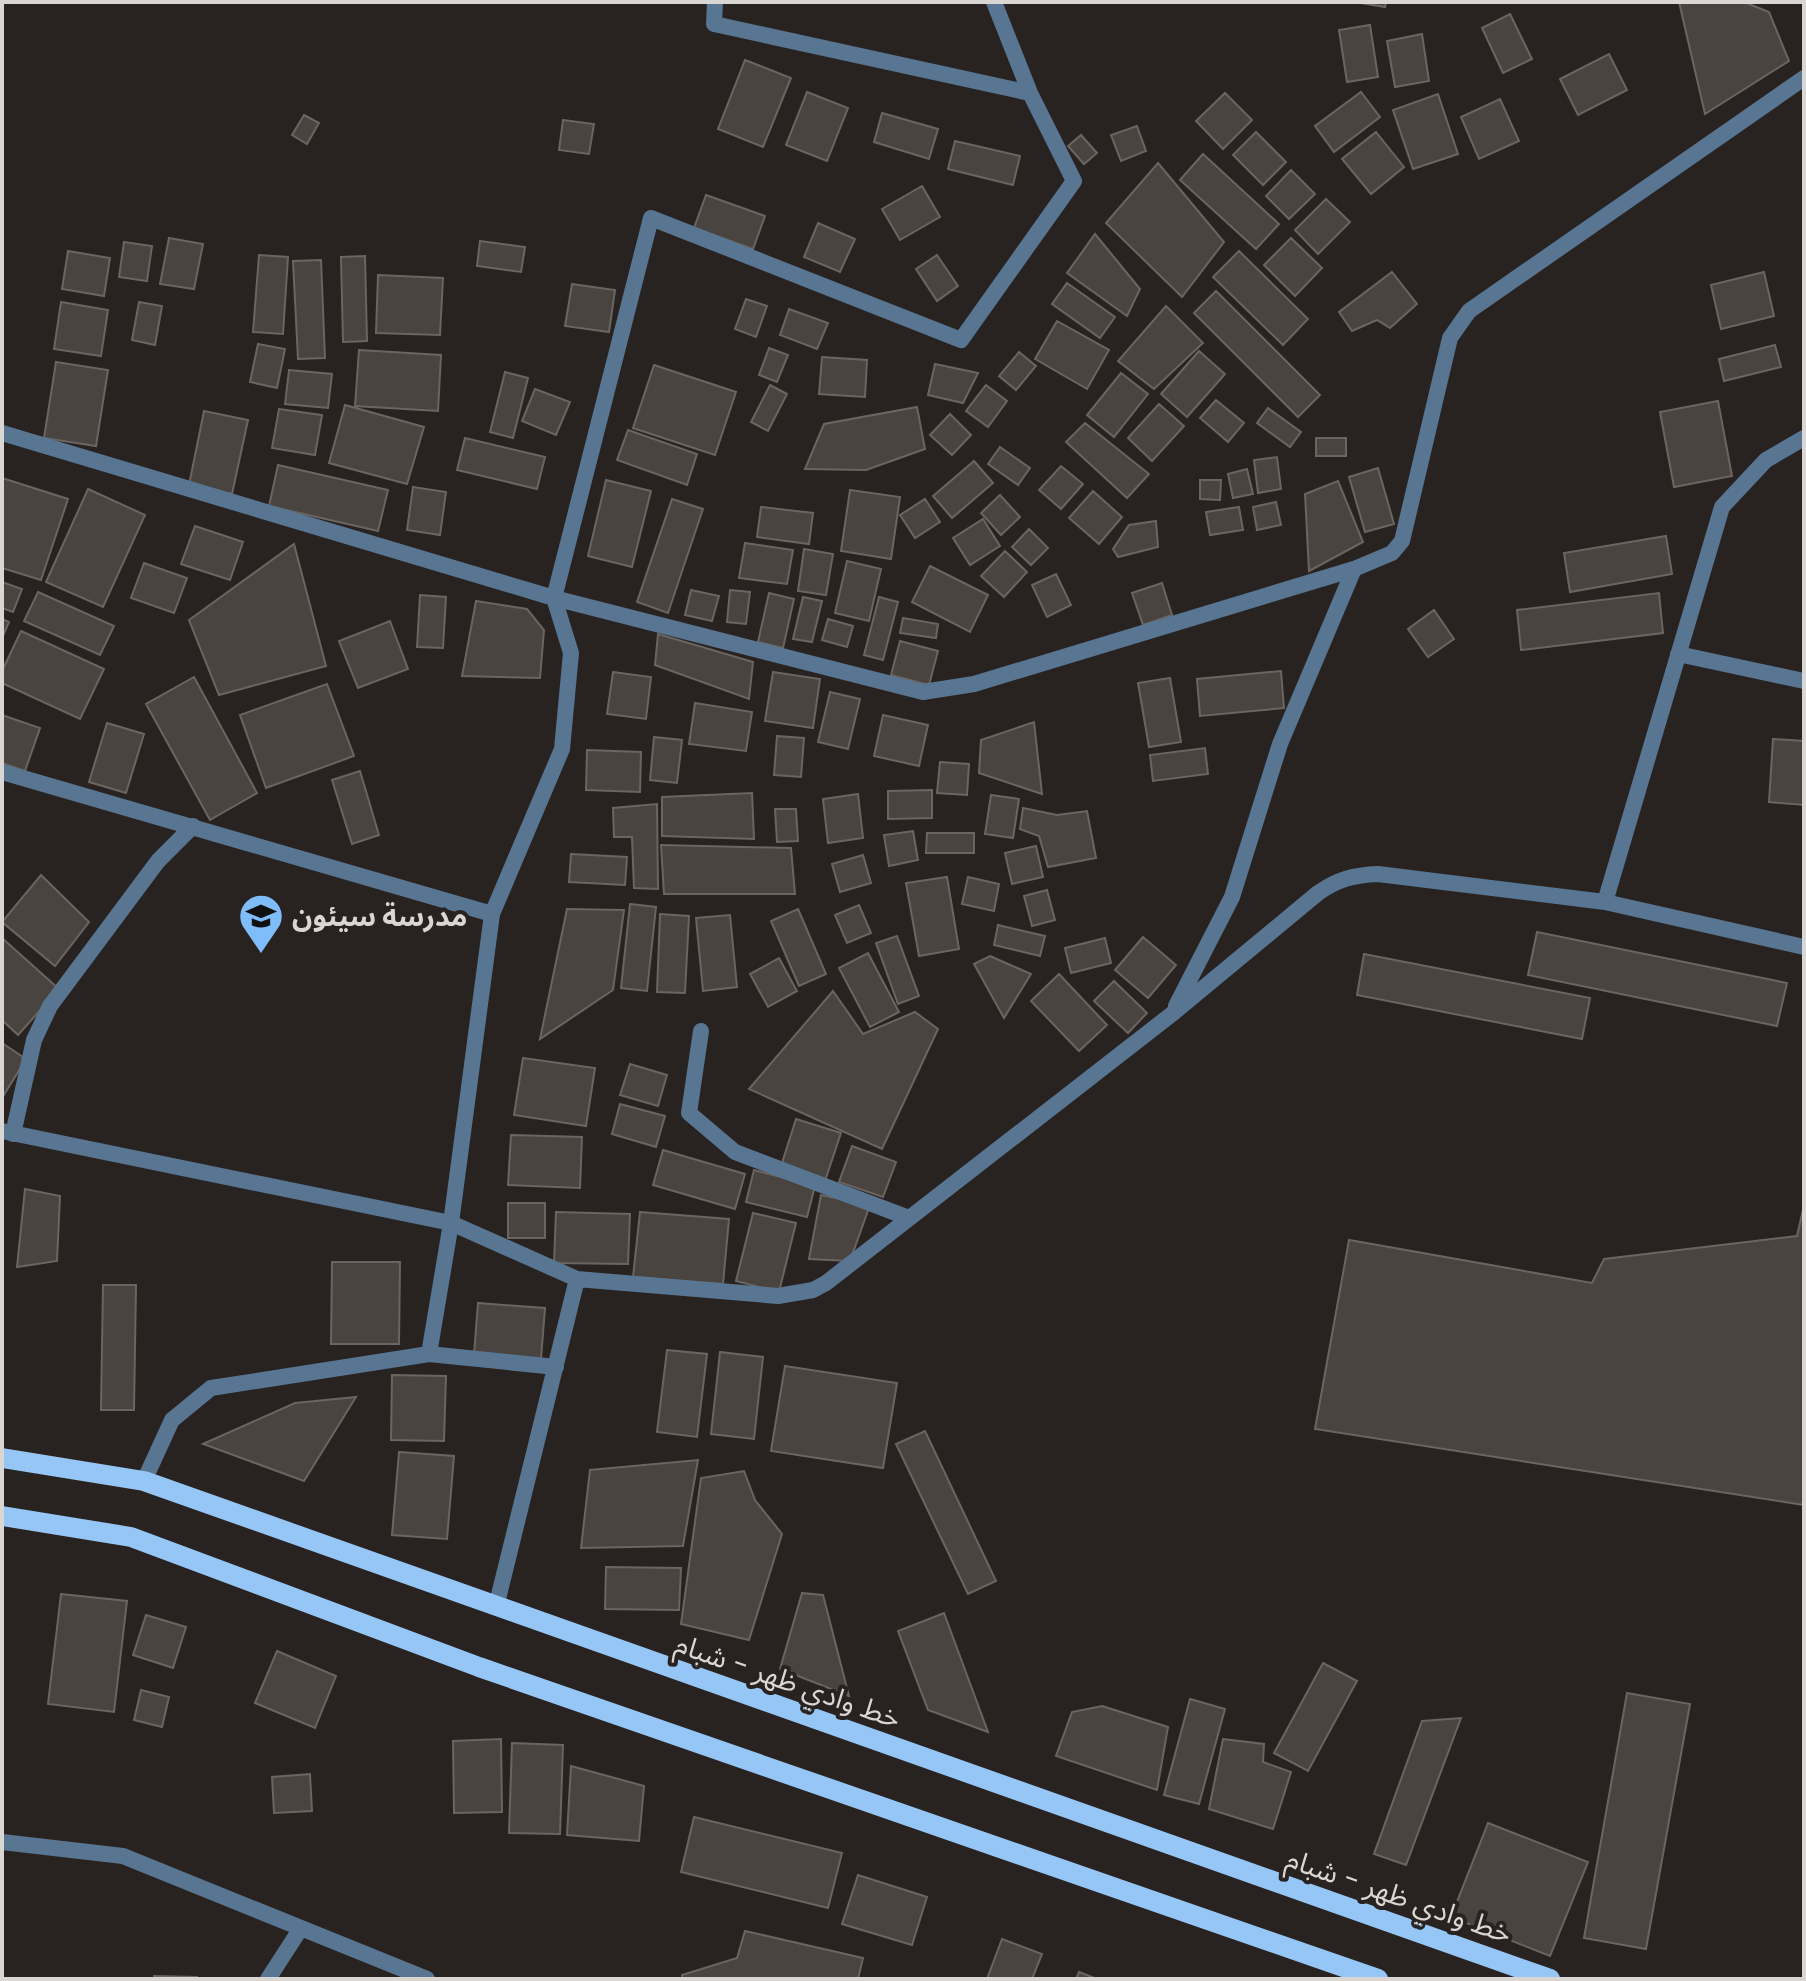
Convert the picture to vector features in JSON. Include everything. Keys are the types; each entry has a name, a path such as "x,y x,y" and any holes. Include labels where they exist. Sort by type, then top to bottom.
{"main road":[{"name":"خط وادي ظهر - شبام","path":"2,1458 144,1481 1550,1979"},
{"path":"2,1516 131,1537 479,1667 1378,1979"}],"street":[{"path":"715,2 714,24 1030,93"},
{"path":"429,1354 451,1223 492,914 562,749 571,653 554,598 651,218 961,340 1074,181 1030,93 994,2"},
{"path":"2,433 554,598 923,692 974,684 1354,569 1392,553 1402,541 1450,338 1469,311 1804,78"},
{"path":"1605,902 1722,507 1766,460 1804,438"},
{"path":"1172,1014 1232,897 1280,744 1354,569"},
{"path":"1678,654 1804,681"},
{"path":"2,772 492,914"},
{"path":"193,826 158,861 50,1006 34,1040 8,1132 451,1223 577,1279 778,1296 799,1294 826,1283 1172,1014 1318,893 1348,877 1378,874 1605,902 1804,947"},
{"path":"701,1031 689,1113 735,1152 909,1218"},
{"path":"496,1607 577,1279"},
{"path":"144,1481 172,1420 211,1388 429,1354 556,1367"},
{"path":"2,1842 123,1856 427,1979"},
{"path":"268,1979 301,1928"}],"building":[{"path":"1355,2 1386,2 1385,7"},
{"path":"1679,2 1744,2 1769,12 1789,61 1705,114"},
{"path":"1510,14 1532,59 1503,73 1482,28"},
{"path":"1370,25 1378,77 1347,82 1339,30"},
{"path":"1422,34 1429,81 1395,87 1387,41"},
{"path":"1609,54 1627,90 1578,115 1560,79"},
{"path":"745,60 791,78 763,147 718,129"},
{"path":"807,92 848,108 827,161 786,145"},
{"path":"1361,92 1380,117 1334,152 1315,126"},
{"path":"1225,93 1252,120 1223,149 1196,121"},
{"path":"1438,94 1458,154 1413,169 1393,110"},
{"path":"1500,99 1519,141 1479,159 1461,117"},
{"path":"882,113 938,129 929,159 874,142"},
{"path":"304,115 319,123 307,144 292,135"},
{"path":"563,120 594,124 589,154 559,150"},
{"path":"1137,126 1146,151 1121,161 1111,135"},
{"path":"1256,132 1286,162 1263,185 1233,155"},
{"path":"1376,132 1404,167 1371,194 1342,159"},
{"path":"1081,135 1097,153 1084,164 1068,146"},
{"path":"955,141 1020,156 1013,185 948,169"},
{"path":"1203,154 1279,224 1256,249 1180,180"},
{"path":"1158,163 1224,242 1182,297 1106,223"},
{"path":"1291,170 1315,194 1289,219 1266,196"},
{"path":"922,186 940,217 900,240 882,209"},
{"path":"706,195 765,216 753,249 694,228"},
{"path":"1326,199 1350,222 1318,254 1295,230"},
{"path":"818,223 855,239 840,272 804,257"},
{"path":"1095,234 1140,289 1127,316 1067,273"},
{"path":"169,238 203,244 194,289 160,284"},
{"path":"1291,238 1322,268 1295,296 1264,265"},
{"path":"480,241 525,247 521,272 477,266"},
{"path":"124,242 152,246 147,281 119,277"},
{"path":"68,251 110,258 104,296 62,289"},
{"path":"1239,251 1308,319 1283,345 1213,277"},
{"path":"259,255 288,257 283,334 253,332"},
{"path":"937,255 958,286 937,301 916,269"},
{"path":"365,256 367,341 343,342 341,257"},
{"path":"321,260 325,358 298,359 293,261"},
{"path":"1392,272 1417,304 1390,328 1377,320 1352,331 1339,312"},
{"path":"1764,272 1774,316 1721,329 1711,285"},
{"path":"378,275 443,278 440,335 376,333"},
{"path":"1067,283 1115,317 1100,338 1052,304"},
{"path":"572,284 615,290 609,332 565,326"},
{"path":"1216,291 1320,395 1298,417 1194,313"},
{"path":"746,299 767,306 756,337 735,329"},
{"path":"61,302 108,310 101,356 54,349"},
{"path":"139,302 162,306 155,345 132,340"},
{"path":"1166,306 1203,343 1154,389 1118,361"},
{"path":"789,309 828,323 817,349 780,335"},
{"path":"1057,321 1109,350 1087,389 1035,359"},
{"path":"258,344 285,349 277,388 250,382"},
{"path":"1775,345 1781,367 1724,381 1719,359"},
{"path":"769,348 788,355 777,382 759,375"},
{"path":"359,350 441,355 438,411 355,406"},
{"path":"1199,351 1225,374 1187,417 1161,394"},
{"path":"1019,352 1036,366 1016,390 999,376"},
{"path":"822,357 867,360 865,397 819,394"},
{"path":"56,362 108,370 96,446 44,438"},
{"path":"935,364 978,373 963,403 928,395"},
{"path":"654,365 736,392 715,455 633,428"},
{"path":"289,370 332,374 328,408 285,404"},
{"path":"505,372 528,378 513,438 490,432"},
{"path":"1121,373 1148,394 1114,437 1087,415"},
{"path":"770,385 787,394 768,431 751,422"},
{"path":"986,385 1007,401 988,427 966,411"},
{"path":"535,389 570,402 556,435 522,421"},
{"path":"1216,400 1244,423 1228,442 1200,418"},
{"path":"1718,401 1732,476 1674,487 1660,412"},
{"path":"1159,404 1184,426 1152,461 1128,438"},
{"path":"345,405 424,427 407,484 329,463"},
{"path":"917,407 925,449 866,470 805,469 824,424"},
{"path":"1268,408 1301,432 1290,447 1257,423"},
{"path":"279,409 322,415 315,455 272,448"},
{"path":"204,411 248,420 232,494 189,485"},
{"path":"950,414 971,435 952,455 930,435"},
{"path":"1085,423 1149,474 1127,498 1066,442"},
{"path":"628,430 697,454 687,485 617,460"},
{"path":"465,438 545,457 537,489 457,470"},
{"path":"1316,438 1346,438 1346,456 1316,456"},
{"path":"1000,447 1030,468 1018,485 988,464"},
{"path":"1277,457 1281,489 1258,493 1254,460"},
{"path":"974,461 993,483 952,518 933,496"},
{"path":"278,465 388,490 378,531 269,506"},
{"path":"1061,466 1083,484 1061,509 1039,490"},
{"path":"1378,468 1394,524 1365,532 1349,477"},
{"path":"1247,469 1253,494 1233,498 1228,474"},
{"path":"2,478 68,499 41,580 2,568"},
{"path":"606,480 651,491 632,567 588,556"},
{"path":"1200,480 1221,480 1220,500 1200,499"},
{"path":"1338,481 1363,542 1309,571 1305,494"},
{"path":"413,487 446,492 440,535 407,530"},
{"path":"88,489 145,515 103,607 46,582"},
{"path":"850,490 900,497 891,559 841,551"},
{"path":"1093,491 1122,517 1099,544 1069,518"},
{"path":"1000,495 1020,517 1001,535 981,513"},
{"path":"672,499 703,509 668,613 637,602"},
{"path":"925,499 940,522 915,538 900,515"},
{"path":"1276,502 1281,525 1257,530 1253,507"},
{"path":"761,507 813,513 809,544 757,537"},
{"path":"1239,507 1243,530 1210,535 1206,512"},
{"path":"983,519 1000,546 970,565 953,538"},
{"path":"1156,521 1158,547 1118,557 1113,549 1129,525"},
{"path":"195,526 243,542 230,580 181,564"},
{"path":"1029,529 1048,548 1031,565 1012,547"},
{"path":"1666,536 1672,574 1570,592 1564,553"},
{"path":"745,543 793,550 787,584 739,578"},
{"path":"294,544 326,666 219,695 189,620"},
{"path":"804,549 833,554 826,595 798,591"},
{"path":"1005,551 1027,572 1004,597 981,576"},
{"path":"847,561 881,569 869,621 835,613"},
{"path":"144,563 187,578 174,613 131,598"},
{"path":"930,566 988,595 970,632 912,602"},
{"path":"1056,574 1071,605 1047,617 1032,585"},
{"path":"2,582 22,589 13,612 2,608"},
{"path":"1162,583 1172,615 1143,625 1132,593"},
{"path":"691,590 719,596 712,621 685,615"},
{"path":"730,590 750,592 746,624 727,622"},
{"path":"38,592 114,626 100,655 24,621"},
{"path":"769,593 794,599 783,648 758,642"},
{"path":"1659,593 1663,633 1521,650 1517,610"},
{"path":"420,595 446,597 443,648 417,647"},
{"path":"803,597 822,601 812,642 793,639"},
{"path":"879,597 898,602 883,660 864,655"},
{"path":"476,601 527,609 544,630 540,678 462,676"},
{"path":"1434,610 1454,639 1428,657 1408,629"},
{"path":"903,618 938,624 936,638 900,633"},
{"path":"2,619 9,622 2,638"},
{"path":"828,619 853,626 847,647 822,640"},
{"path":"390,621 408,669 358,688 339,641"},
{"path":"21,631 104,669 80,719 2,683 2,671"},
{"path":"658,634 753,662 749,699 655,665"},
{"path":"900,641 938,651 929,685 891,675"},
{"path":"1281,671 1284,708 1200,716 1197,679"},
{"path":"613,672 651,677 646,719 607,714"},
{"path":"773,672 820,679 813,728 765,721"},
{"path":"194,677 257,793 210,820 146,704"},
{"path":"1170,678 1181,742 1149,747 1138,683"},
{"path":"327,684 354,756 266,788 240,715"},
{"path":"830,692 860,699 848,749 818,742"},
{"path":"695,703 752,712 746,751 689,744"},
{"path":"2,715 40,728 25,771 2,763"},
{"path":"883,715 928,725 919,766 874,756"},
{"path":"1034,722 1042,794 979,773 981,740"},
{"path":"107,723 144,734 126,793 89,782"},
{"path":"777,736 804,738 801,777 774,775"},
{"path":"654,737 682,740 677,783 650,780"},
{"path":"1773,739 1804,741 1804,805 1769,802"},
{"path":"1205,748 1208,774 1153,781 1150,755"},
{"path":"587,750 641,752 640,792 586,790"},
{"path":"940,762 969,764 967,795 937,793"},
{"path":"360,771 379,835 352,844 332,780"},
{"path":"932,790 932,818 888,819 888,791"},
{"path":"752,793 754,839 662,836 662,797"},
{"path":"858,794 863,838 828,843 823,799"},
{"path":"991,795 1019,799 1013,838 985,834"},
{"path":"657,804 658,889 634,888 632,837 614,837 613,808"},
{"path":"1023,808 1057,815 1087,811 1096,858 1048,867 1039,836 1020,829"},
{"path":"775,809 796,809 798,841 777,842"},
{"path":"913,831 918,860 889,866 884,835"},
{"path":"927,833 974,833 974,853 926,853"},
{"path":"661,845 791,848 795,894 664,894"},
{"path":"1036,846 1043,877 1012,884 1005,853"},
{"path":"571,854 627,857 625,885 569,882"},
{"path":"863,855 871,883 840,892 832,864"},
{"path":"41,875 89,922 55,966 2,922"},
{"path":"947,877 959,949 919,956 906,883"},
{"path":"968,877 999,884 994,911 962,904"},
{"path":"1047,890 1055,920 1032,926 1024,896"},
{"path":"630,904 656,907 647,991 621,988"},
{"path":"859,905 871,933 847,943 835,915"},
{"path":"567,909 624,910 613,990 540,1039"},
{"path":"798,909 826,974 799,986 771,921"},
{"path":"660,914 689,916 685,993 657,992"},
{"path":"730,915 737,987 703,991 696,918"},
{"path":"998,925 1045,936 1040,956 994,945"},
{"path":"1537,932 1787,983 1777,1026 1528,975"},
{"path":"897,936 919,996 898,1004 876,943"},
{"path":"1143,937 1176,965 1148,998 1115,970"},
{"path":"2,938 59,989 18,1035 2,1020"},
{"path":"1105,938 1111,963 1071,973 1065,948"},
{"path":"868,953 899,1012 870,1027 839,968"},
{"path":"1364,954 1590,998 1582,1039 1357,995"},
{"path":"990,956 1031,974 1004,1018 974,964"},
{"path":"779,958 797,991 768,1007 750,974"},
{"path":"1059,974 1107,1025 1079,1051 1031,1001"},
{"path":"1114,981 1147,1013 1128,1033 1094,1001"},
{"path":"833,991 863,1034 915,1012 938,1029 882,1149 749,1089"},
{"path":"2,1043 26,1059 2,1098"},
{"path":"523,1058 595,1068 586,1126 514,1115"},
{"path":"630,1064 667,1075 658,1106 620,1095"},
{"path":"620,1104 665,1116 656,1147 612,1134"},
{"path":"796,1119 841,1133 825,1181 781,1166"},
{"path":"511,1135 582,1137 580,1188 508,1185"},
{"path":"852,1146 896,1162 883,1197 839,1182"},
{"path":"663,1150 745,1174 735,1209 653,1185"},
{"path":"754,1170 815,1186 807,1217 746,1202"},
{"path":"25,1189 60,1196 57,1261 17,1267"},
{"path":"821,1195 870,1205 850,1261 809,1259"},
{"path":"508,1203 545,1203 545,1238 508,1238"},
{"path":"1804,1205 1804,1505 1315,1429 1349,1240 1592,1283 1604,1259 1797,1236"},
{"path":"556,1212 630,1214 628,1264 554,1263"},
{"path":"640,1212 729,1219 723,1284 633,1277"},
{"path":"753,1213 796,1223 779,1292 736,1281"},
{"path":"332,1262 400,1262 399,1344 331,1344"},
{"path":"103,1285 136,1285 134,1410 101,1410"},
{"path":"478,1303 545,1308 541,1359 474,1354"},
{"path":"667,1350 707,1354 697,1437 657,1432"},
{"path":"720,1352 763,1357 754,1439 711,1434"},
{"path":"785,1366 897,1383 883,1468 771,1451"},
{"path":"392,1375 446,1376 444,1441 391,1440"},
{"path":"356,1397 304,1481 203,1444 295,1403"},
{"path":"925,1431 996,1581 968,1594 896,1444"},
{"path":"399,1452 454,1456 447,1539 392,1535"},
{"path":"698,1460 683,1546 581,1548 590,1470"},
{"path":"744,1471 755,1500 782,1534 749,1640 681,1624 701,1478"},
{"path":"606,1567 681,1568 679,1610 605,1609"},
{"path":"802,1593 823,1595 849,1696 780,1669"},
{"path":"61,1594 127,1601 114,1712 48,1704"},
{"path":"944,1613 988,1732 928,1710 898,1631"},
{"path":"146,1615 186,1627 173,1668 133,1655"},
{"path":"277,1651 336,1676 315,1728 255,1703"},
{"path":"1323,1663 1357,1681 1308,1771 1274,1753"},
{"path":"141,1690 169,1697 162,1727 134,1720"},
{"path":"1627,1693 1690,1704 1646,1949 1584,1938"},
{"path":"1190,1699 1225,1709 1199,1804 1164,1795"},
{"path":"1102,1706 1168,1727 1157,1790 1056,1756 1072,1712"},
{"path":"1461,1718 1406,1865 1374,1854 1422,1721"},
{"path":"501,1739 502,1812 454,1813 453,1741"},
{"path":"1223,1739 1264,1744 1263,1762 1291,1772 1273,1829 1209,1809"},
{"path":"512,1743 563,1745 560,1834 509,1833"},
{"path":"571,1766 644,1786 639,1841 567,1835"},
{"path":"310,1774 312,1811 274,1813 272,1777"},
{"path":"694,1817 842,1853 828,1908 681,1872"},
{"path":"1488,1823 1588,1862 1550,1956 1451,1917"},
{"path":"858,1875 927,1897 912,1945 842,1924"},
{"path":"745,1931 863,1958 858,1979 682,1979 682,1975 737,1958"},
{"path":"1002,1939 1042,1954 1032,1979 987,1979"},
{"path":"1079,1972 1097,1979 1076,1979"},
{"path":"154,1976 197,1977 197,1979 154,1979"}],"place":[{"name":"مدرسة سيئون","path":"261,955"}]}
